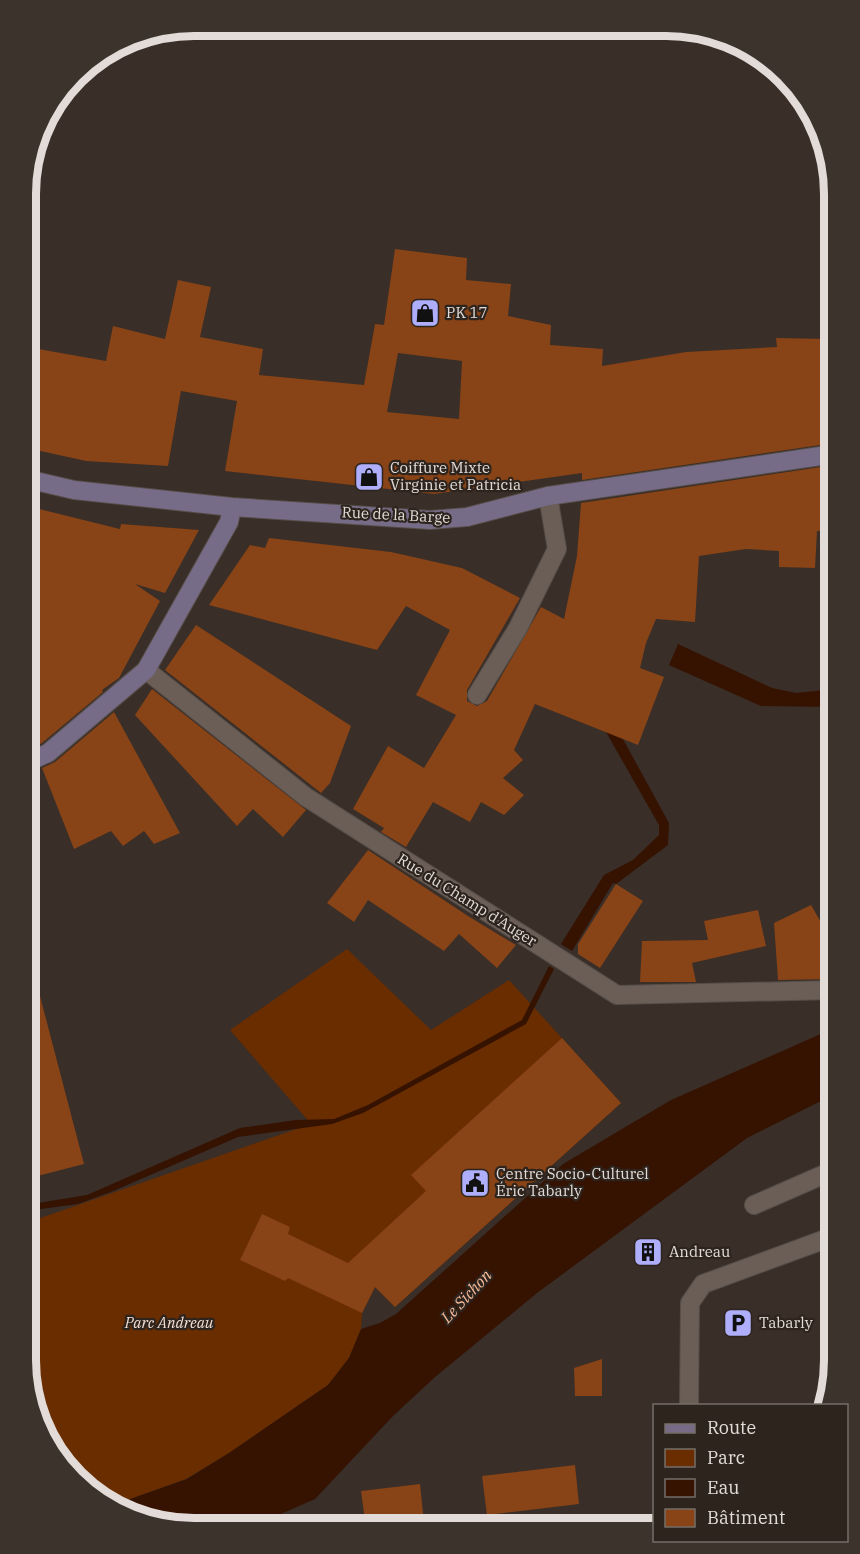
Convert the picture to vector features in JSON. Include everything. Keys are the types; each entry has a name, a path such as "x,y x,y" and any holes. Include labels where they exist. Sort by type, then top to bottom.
{"main road":[{"name":"Rue de la Barge","path":"36,481 74,490 232,507 430,519 467,517 548,496 824,455"},
{"path":"36,758 48,753 146,670 229,522 232,507"}],"street":[{"path":"477,695 518,628 557,549 548,496"},
{"name":"Rue du Champ d'Auger","path":"146,670 306,797 617,995 824,990"},
{"path":"754,1205 824,1174"},
{"path":"689,1404 690,1303 703,1284 824,1240"}],"green space":[{"name":"Parc Andreau","path":"347,949 431,1030 509,980 621,1103 395,1307 375,1287 362,1313 361,1329 349,1358 328,1385 229,1453 186,1479 123,1502 90,1479 75,1464 52,1430 44,1411 37,1381 36,1360 36,1220 311,1124 230,1030"}],"water":[{"path":"678,644 772,688 796,693 824,690 824,707 761,706 669,665"},
{"path":"602,701 669,823 668,845 616,884 613,883 572,951 561,944 604,875 633,860 659,835 659,825 594,711"},
{"path":"549,966 554,969 526,1024 363,1113 332,1124 238,1137 78,1204 36,1210 36,1203 87,1195 240,1128 296,1120 334,1119 368,1105 522,1020"},
{"name":"Le Sichon","path":"823,1033 824,1100 747,1138 537,1293 435,1377 393,1416 315,1499 272,1518 173,1517 143,1510 123,1502 187,1479 328,1385 349,1358 361,1329 380,1323 396,1314 563,1164 671,1100"}],"building":[{"path":"395,249 467,258 466,280 511,284 508,316 551,325 550,345 603,349 602,366 686,352 777,347 776,338 824,339 824,444 582,480 582,473 434,494 225,471 237,401 181,391 168,466 86,461 36,450 36,349 106,361 113,326 165,339 178,280 211,287 200,337 263,349 259,375 364,385 375,324 384,325","holes":["398,353 462,361 459,419 387,412"]},
{"path":"824,467 824,531 817,531 815,568 779,567 779,551 746,549 699,556 695,622 656,619 646,643 640,668 664,677 638,745 535,704 514,750 523,760 503,778 524,795 504,815 481,802 470,822 433,802 406,847 381,832 384,828 353,809 388,746 424,768 456,715 416,695 450,630 406,606 377,650 209,605 250,545 265,548 269,538 391,552 462,568 520,598 467,690 467,701 477,706 487,701 541,607 564,619 577,556 581,503"},
{"path":"36,508 120,529 121,524 199,530 165,593 135,584 160,601 119,678 36,746"},
{"path":"196,625 351,726 330,783 321,793 165,670"},
{"path":"152,689 306,810 283,837 253,809 237,826 135,715"},
{"path":"114,712 180,833 154,844 144,831 123,846 111,831 74,849 42,768 55,762"},
{"path":"368,850 516,945 497,968 459,934 444,951 368,900 354,922 327,903"},
{"path":"616,884 643,901 600,968 578,954 578,944"},
{"path":"811,905 824,928 824,979 778,980 774,923"},
{"path":"758,910 766,946 692,963 696,982 640,982 642,941 708,940 704,921"},
{"path":"36,981 84,1164 36,1176"},
{"name":"Centre Socio-Culturel Éric Tabarly","path":"562,1038 621,1103 395,1307 375,1287 362,1313 288,1278 285,1281 240,1260 262,1214 290,1227 288,1234 348,1263 426,1191 411,1175"},
{"path":"602,1359 602,1396 575,1396 574,1368"},
{"path":"575,1465 579,1504 487,1515 482,1476"},
{"path":"420,1484 423,1518 365,1518 361,1491"}],"place":[{"name":"PK 17","path":"425,313"},
{"name":"Coiffure Mixte Virginie et Patricia","path":"369,477"},
{"name":"Centre Socio-Culturel Éric Tabarly","path":"475,1183"},
{"name":"Andreau","path":"648,1252"},
{"name":"Tabarly","path":"738,1323"}]}
